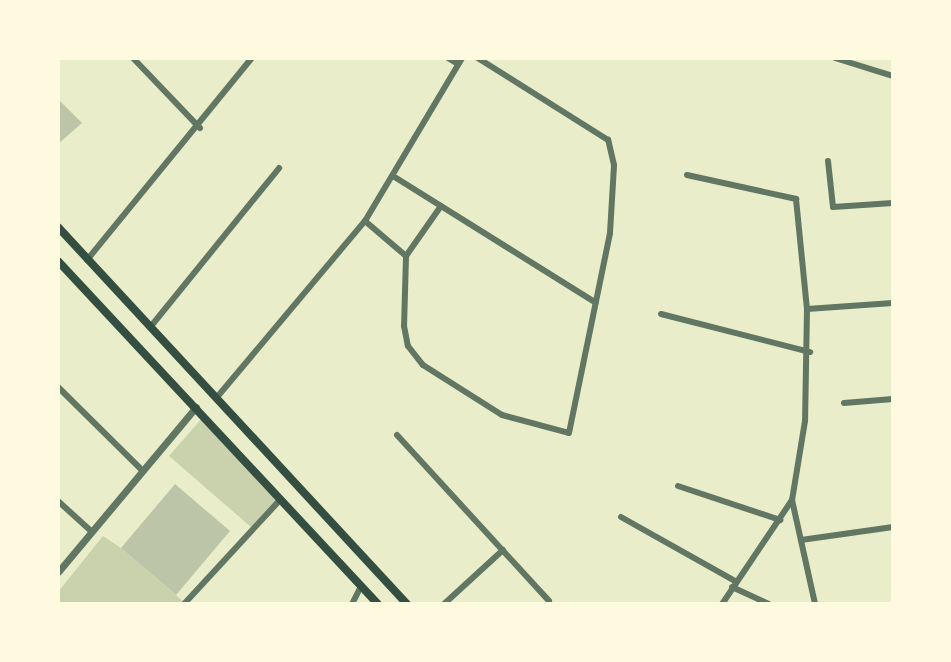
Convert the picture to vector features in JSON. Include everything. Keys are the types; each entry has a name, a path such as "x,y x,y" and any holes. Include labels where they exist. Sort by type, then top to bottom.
{"main road":[{"path":"58,227 218,396 407,604"},
{"path":"58,261 378,604"}],"street":[{"path":"133,58 200,128"},
{"path":"88,260 200,128 252,58"},
{"path":"218,396 365,221 460,61 448,58"},
{"path":"441,206 406,256 404,326 408,346 423,365 502,415 569,433 610,233 614,165 608,140 478,58"},
{"path":"835,58 893,76"},
{"path":"828,161 833,207 893,203"},
{"path":"152,325 279,168"},
{"path":"687,175 796,199 810,352 792,500 815,604"},
{"path":"393,176 596,303"},
{"path":"365,221 406,256"},
{"path":"807,309 893,303"},
{"path":"660,314 810,352"},
{"path":"58,387 142,470"},
{"path":"844,402 893,398"},
{"path":"58,572 196,407"},
{"path":"397,435 549,601"},
{"path":"678,485 780,520"},
{"path":"184,604 281,499"},
{"path":"722,604 792,500"},
{"path":"58,501 91,531"},
{"path":"621,517 769,604"},
{"path":"800,540 893,527"},
{"path":"444,604 503,550"},
{"path":"352,604 361,586"}],"green space":[{"path":"204,416 281,499 251,527 169,456"},
{"path":"103,536 185,603 58,604 58,592"}],"building":[{"path":"58,99 82,123 58,144"},
{"path":"175,484 230,531 176,595 121,548"}]}
